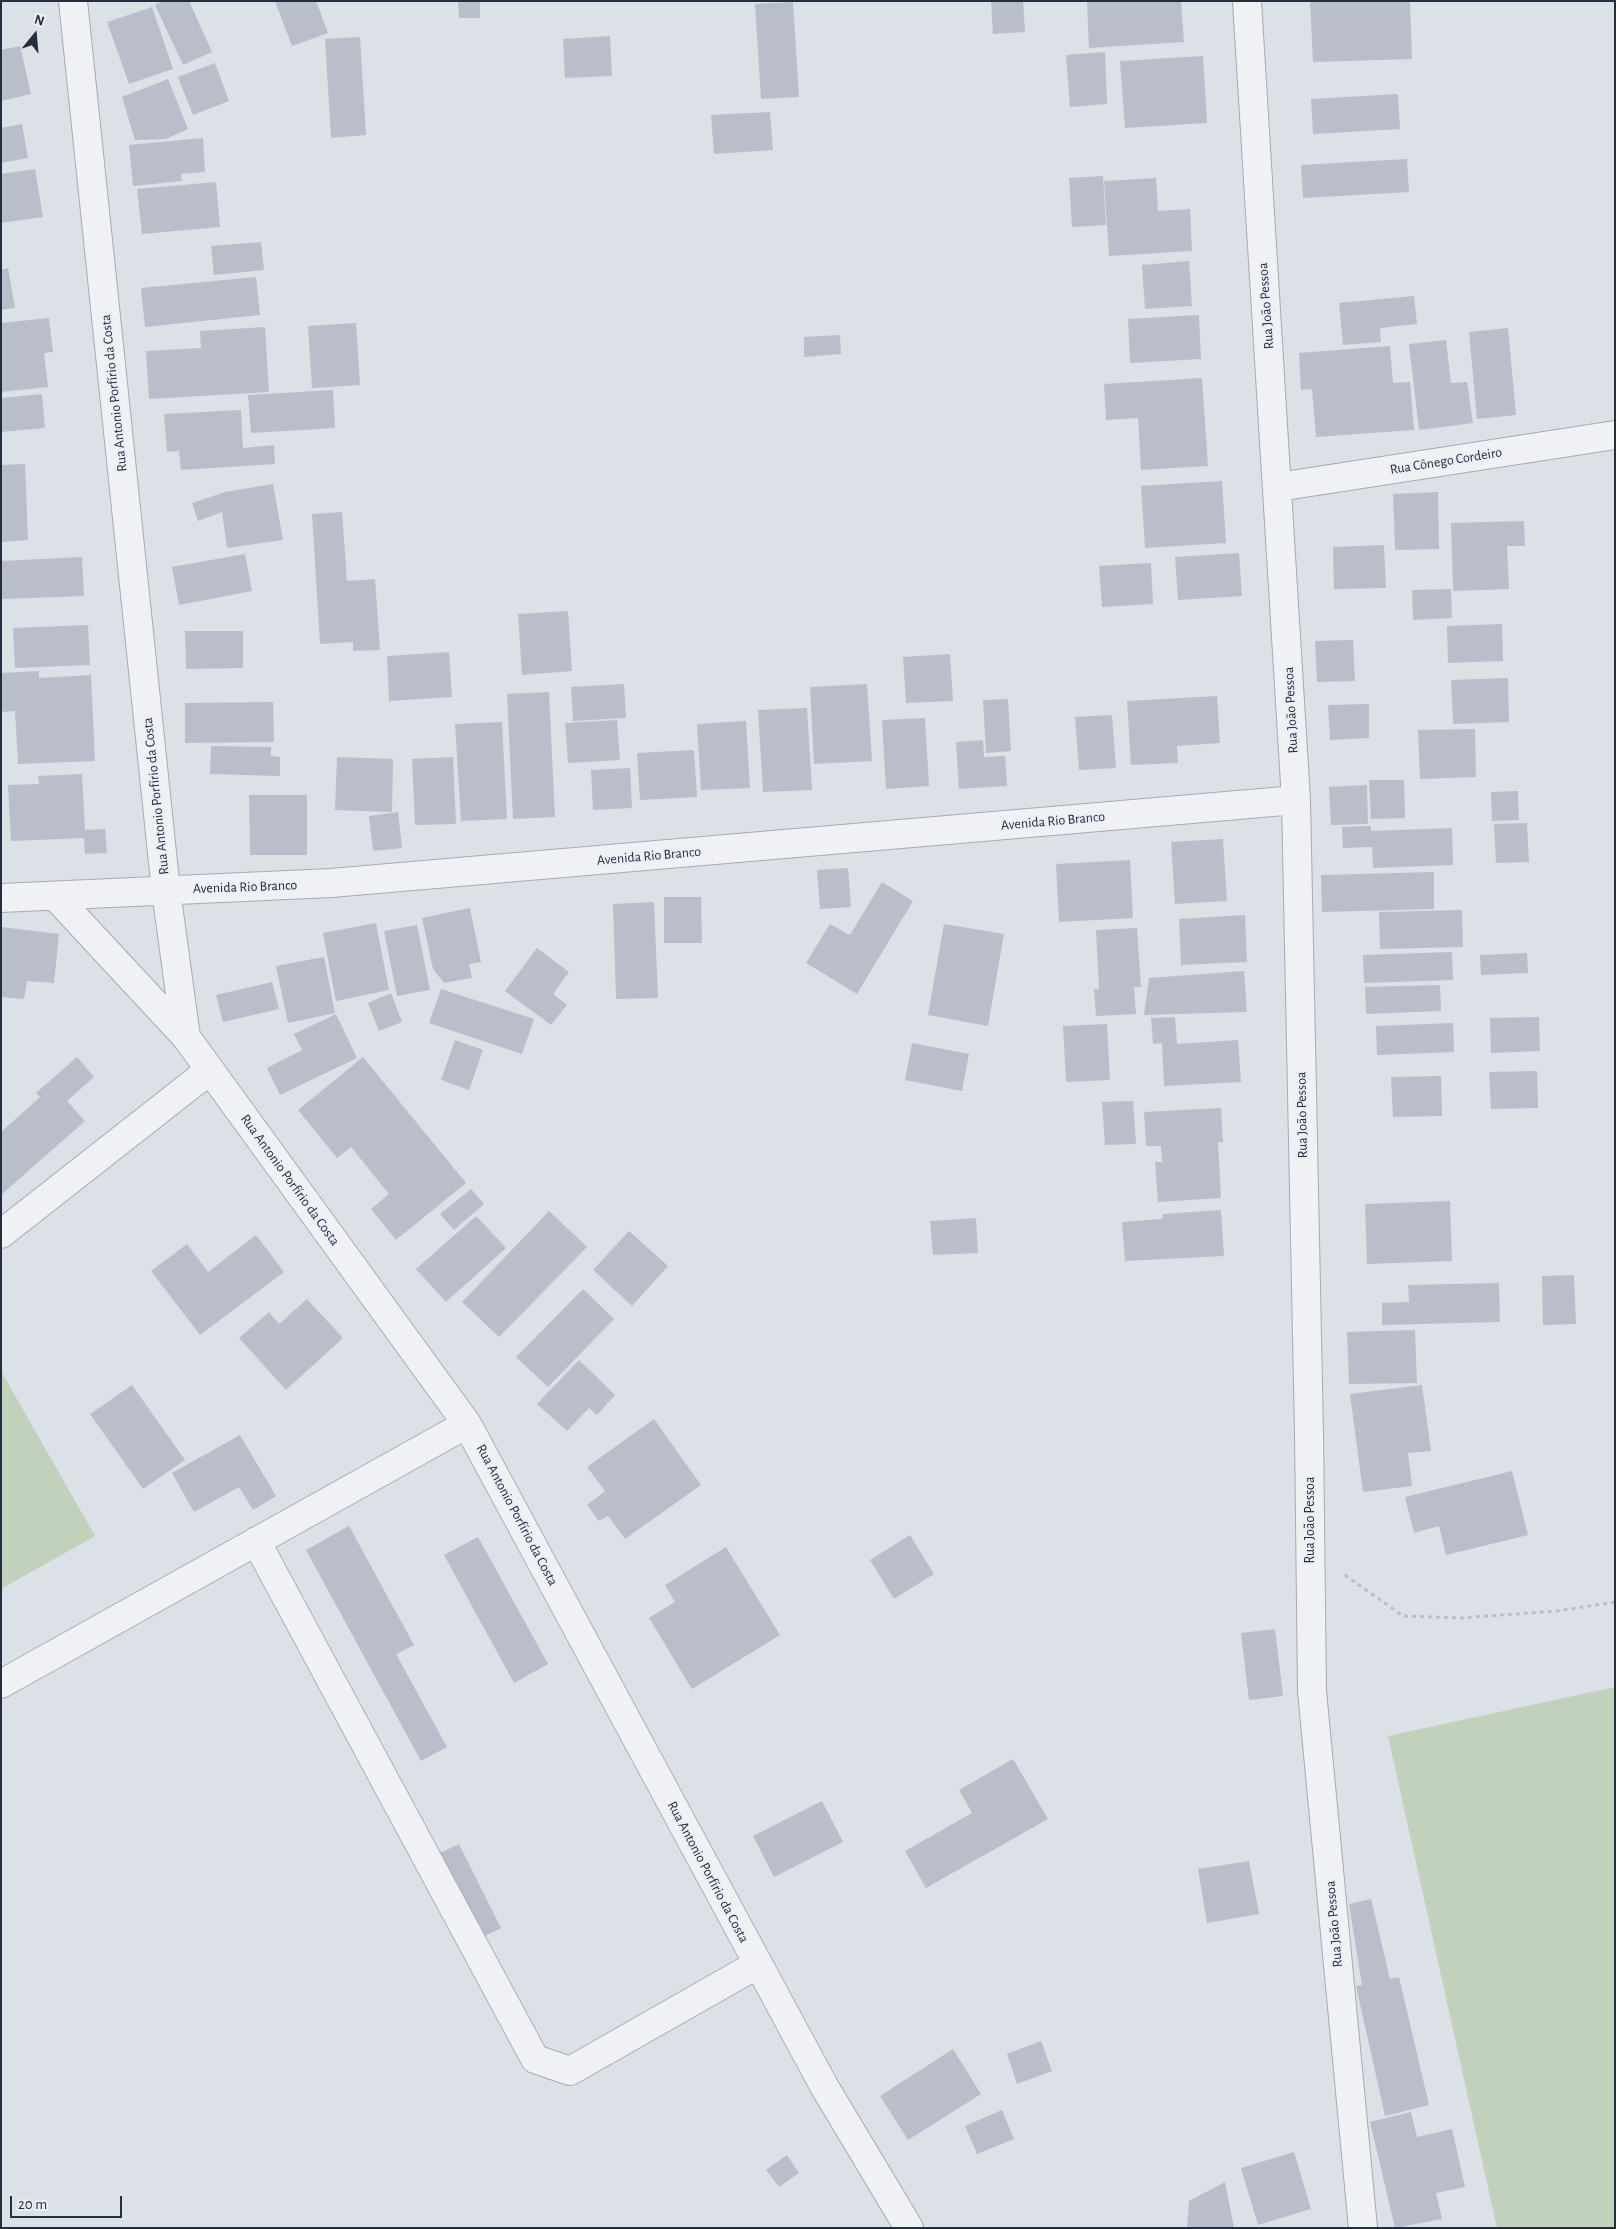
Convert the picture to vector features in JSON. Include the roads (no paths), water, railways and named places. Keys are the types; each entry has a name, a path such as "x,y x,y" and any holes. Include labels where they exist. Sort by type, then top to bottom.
{"street":[{"name":"Rua Antonio Porfírio da Costa","path":"73,1 166,890 186,1036 467,1424 824,2086 909,2228"},
{"name":"Rua João Pessoa","path":"1247,1 1296,800 1312,1691 1363,2228"},
{"name":"Rua Cônego Cordeiro","path":"1278,487 1615,435"},
{"name":"Avenida Rio Branco","path":"1,898 331,883 1296,800"},
{"path":"55,896 186,1036"},
{"path":"1,1234 210,1070"},
{"path":"1,1684 467,1424"},
{"path":"256,1542 536,2059 570,2071 758,1964"}]}
